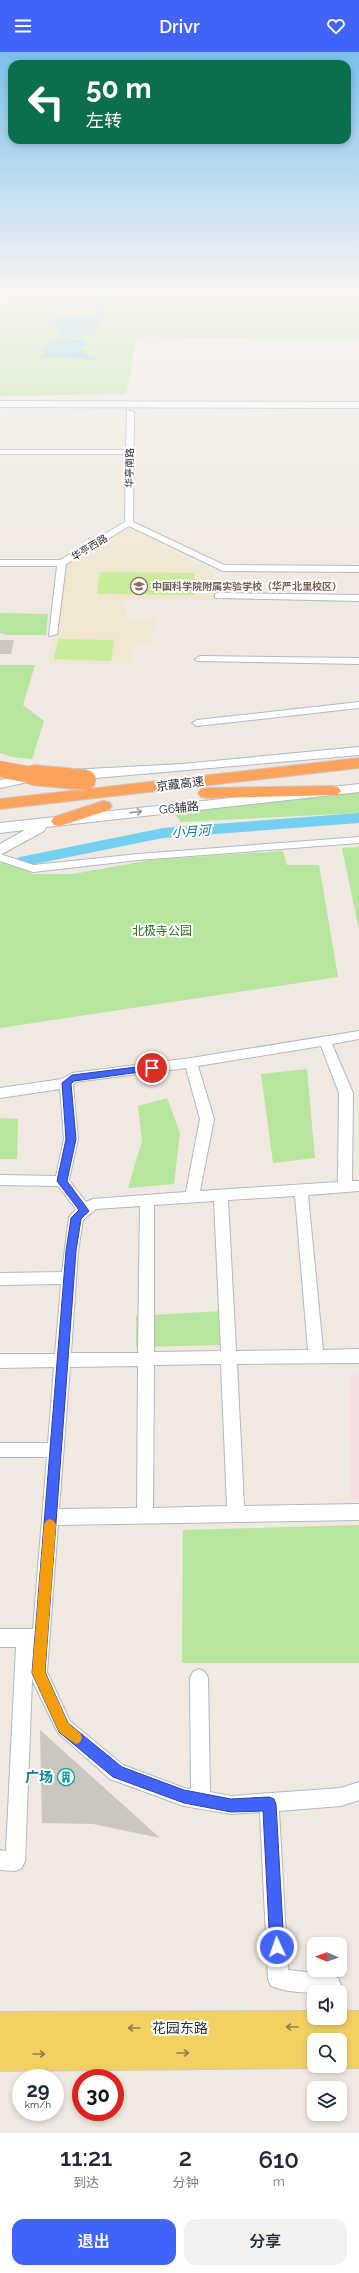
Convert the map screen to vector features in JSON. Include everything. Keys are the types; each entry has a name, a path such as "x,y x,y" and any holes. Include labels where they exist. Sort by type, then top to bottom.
{"highway":[{"path":"0,769 50,778 86,780 140,779 312,762 359,759"},
{"name":"京藏高速","path":"0,804 359,763"},
{"name":"京藏高速","path":"0,817 359,776"},
{"path":"0,794 162,786"},
{"path":"203,793 332,791"},
{"path":"60,820 103,806"}],"main road":[{"name":"花园东路","path":"0,2028 359,2027"},
{"name":"花园东路","path":"0,2055 307,2052"},
{"path":"347,2052 359,2052"}],"street":[{"path":"0,401 189,405 250,408 359,403"},
{"path":"250,408 264,402"},
{"path":"0,408 23,406 189,405 264,402 359,403"},
{"path":"0,404 23,406 359,410"},
{"path":"189,405 205,408"},
{"path":"0,412 130,412 205,408"},
{"name":"华亭南路","path":"129,524 130,412"},
{"path":"0,452 130,452"},
{"path":"129,524 223,568 359,569"},
{"name":"华亭西路","path":"0,563 62,563 129,524"},
{"path":"52,634 62,563"},
{"path":"218,596 359,598"},
{"path":"200,659 359,661"},
{"path":"197,722 359,706"},
{"path":"0,762 25,770 52,773 95,774 182,768 359,751"},
{"path":"0,784 52,773"},
{"name":"G6辅路","path":"0,828 60,820 359,788"},
{"path":"0,850 35,830 60,820"},
{"path":"0,857 33,868 53,868 153,856 359,840"},
{"path":"0,1093 66,1083 72,1078 191,1063 359,1035"},
{"path":"0,1860 15,1861 33,1638 50,1517 69,1278 76,1218 93,1204 352,1186 346,1093 325,1041"},
{"path":"191,1063 207,1119 192,1198"},
{"path":"66,1083 71,1139 62,1181 85,1211"},
{"path":"0,1180 62,1181"},
{"path":"301,1190 316,1356"},
{"path":"221,1196 236,1514"},
{"path":"145,1515 147,1201"},
{"path":"0,1279 69,1278"},
{"path":"0,1361 359,1356"},
{"path":"0,1450 56,1450"},
{"path":"50,1517 359,1512"},
{"path":"0,1638 33,1638"},
{"path":"33,1638 38,1673 64,1728 117,1772 184,1797 231,1805 269,1804 341,1797 359,1791"},
{"path":"199,1678 201,1800"},
{"path":"269,1804 278,1979 331,1985"}],"shaded area":[{"name":"中国科学院附属实验学校（华严北里校区）","path":"129,527 214,573 214,600 127,599 125,618 154,618 152,646 135,646 133,665 49,663 66,564"},
{"path":"350,1373 359,1373 359,1499 351,1500"}],"green space":[{"path":"0,390 127,390 126,394 0,396"},
{"path":"100,572 195,573 194,595 97,594"},
{"path":"0,613 48,614 46,635 6,635 0,633"},
{"path":"58,639 114,640 111,661 54,659"},
{"path":"0,665 35,665 23,705 44,721 32,759 12,757 0,753"},
{"path":"359,792 359,813 181,822 173,812"},
{"path":"359,847 359,930 342,848"},
{"name":"北极寺公园","path":"283,851 287,865 319,865 338,977 0,1028 0,864 9,858 24,865 32,874 73,874 151,860"},
{"path":"307,1069 315,1158 273,1163 261,1074"},
{"path":"167,1098 180,1133 174,1184 128,1188 142,1141 138,1106"},
{"path":"0,1118 18,1119 17,1159 0,1159"},
{"path":"222,1311 222,1345 136,1347 136,1316"},
{"path":"359,1525 359,1663 182,1663 183,1530"}],"building":[{"path":"0,640 14,640 11,654 0,654"},
{"name":"广场","path":"40,1730 160,1838 93,1824 42,1823"}],"waterway":[{"name":"小月河","path":"25,861 163,833 359,818"}],"slow traffic":[{"path":"50,1525 38,1673 64,1728 76,1738"}],"place":[{"name":"中国科学院附属实验学校（华严北里校区）","path":"139,586"},
{"name":"广场","path":"66,1777"}],"route":[{"path":"152,1068 72,1078 66,1083 71,1139 62,1181 85,1211 76,1218 71,1251 38,1673 64,1728 117,1772 184,1797 231,1805 269,1804 277,1947"}]}
